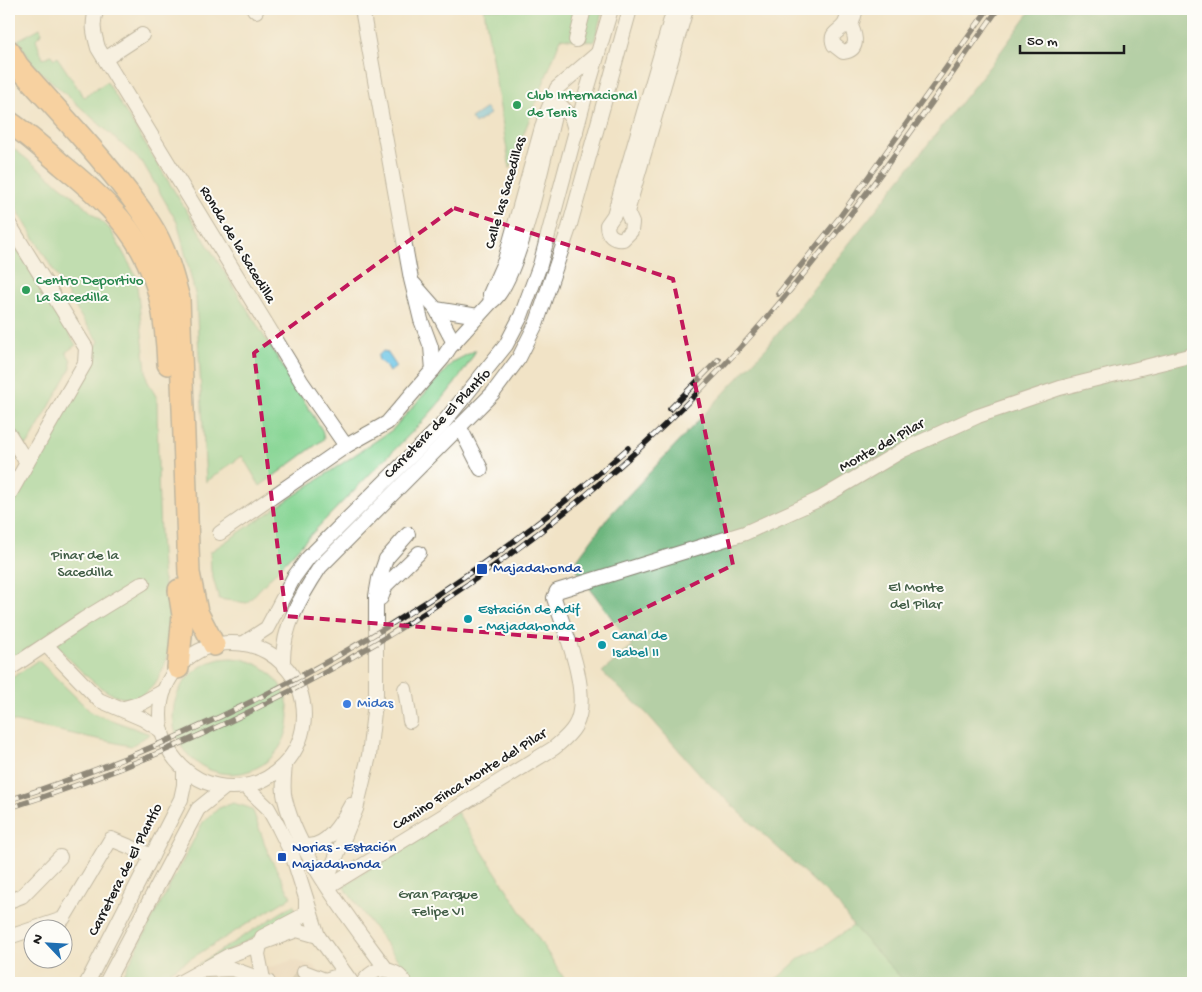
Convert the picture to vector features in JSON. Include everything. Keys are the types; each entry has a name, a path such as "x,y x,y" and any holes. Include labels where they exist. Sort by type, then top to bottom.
{"highway":[{"path":"9,51 18,66 107,168 151,225 169,262 179,299 190,573 197,612 214,645"},
{"path":"9,122 86,184 121,218 138,242 157,284 162,303 167,350 176,572 183,615 178,668"}],"street":[{"name":"Ronda de la Sacedilla","path":"97,9 93,18 93,32 98,48 301,381 346,446"},
{"path":"362,9 411,279 421,320 428,337 433,370"},
{"path":"576,40 584,9"},
{"name":"Carretera de El Plantío","path":"244,643 267,628 294,577 308,558 440,427 506,345 521,316 540,265 584,97 611,9"},
{"path":"560,105 577,102 592,92 611,27 616,19 630,9"},
{"name":"Carretera de El Plantío","path":"283,663 282,646 286,628 320,567 493,393 519,358 537,322 569,228 630,9"},
{"path":"674,9 614,215 607,225 609,234 615,238 623,239 631,231 632,223 627,212 686,9"},
{"path":"849,9 845,24 836,30 832,38 834,45 843,52 850,50 855,44 856,36 851,26 856,9"},
{"path":"105,59 142,35"},
{"name":"Calle las Sacedillas","path":"491,302 490,294 505,260 545,117 557,88 598,53"},
{"path":"557,88 577,87 582,89 588,103 570,177 565,207 565,218 569,228"},
{"path":"560,105 571,116 576,132"},
{"name":"Calle las Sacedillas","path":"220,533 346,446 387,423 452,345 491,302 499,297 515,263 554,116 560,105"},
{"path":"9,131 35,143"},
{"path":"9,224 86,348 85,363 9,494"},
{"path":"411,279 436,309 452,345"},
{"path":"436,309 478,316"},
{"path":"428,337 452,345"},
{"name":"Monte del Pilar","path":"592,582 745,533 783,517 820,499 903,450 978,416 1060,388 1193,355"},
{"path":"461,426 484,466"},
{"path":"9,434 27,463"},
{"path":"327,884 356,809 365,775 376,694 376,596 381,572 386,559 408,534"},
{"path":"377,616 386,585 420,553"},
{"name":"Camino Finca Monte del Pilar","path":"327,884 554,748 567,737 576,725 581,702 574,661 554,593 592,582"},
{"path":"9,669 84,619 143,583"},
{"path":"244,643 265,650 283,663 297,681 304,702 304,725 298,746 285,765 268,779 246,786 224,788 203,782 184,769 170,752 162,731 160,711 164,691 178,668 194,654 214,645 244,643"},
{"path":"46,645 99,700 143,719 162,731"},
{"path":"405,690 410,721"},
{"path":"120,709 142,703 164,691"},
{"path":"285,765 283,782 285,800 305,846 341,907 387,970 400,976 405,983"},
{"name":"Carretera de El Plantío","path":"87,983 181,799 184,785 184,769"},
{"path":"305,846 318,844 331,833 349,808 365,775"},
{"path":"246,786 268,808 279,828 292,854 318,936 349,979"},
{"path":"106,983 198,809 224,788"},
{"path":"9,937 63,919 111,839 152,856"},
{"path":"9,901 22,896 60,857"},
{"path":"267,981 258,954 264,942 262,938 302,916 306,911 306,896"},
{"path":"179,983 201,970 264,942 297,930 318,936"},
{"path":"201,970 233,969 267,981"},
{"path":"364,983 374,972 387,970"},
{"path":"304,972 325,980 349,979"}],"highlighted area":[{"path":"454,208 673,279 733,565 580,640 286,616 254,353"}],"shaded area":[{"path":"293,960 314,966 328,983 243,983 235,978"}],"green space":[{"name":"Club Internacional de Tenis","path":"484,9 603,9 594,42 561,38 510,169"},
{"name":"El Monte del Pilar","path":"1032,9 1193,9 1193,983 906,983 853,926 838,904 705,780 647,714 602,672 632,646 578,572 576,561 609,516 767,347 993,62"},
{"path":"40,28 42,33 36,39 43,59 51,55 54,59 57,57 84,97 107,82 322,430 324,439 260,486 242,456 206,482 196,298 178,224 143,163 33,65 18,40"},
{"name":"Pinar de la Sacedilla","path":"9,145 71,194 110,229 136,276 147,380 157,398 161,547 170,637 165,665 156,683 142,695 134,698 114,695 93,682 48,637 9,660 9,504 99,341 83,320 9,196"},
{"name":"Centro Deportivo La Sacedilla","path":"9,235 76,345 66,352 71,360 71,368 29,443 24,446 9,420"},
{"path":"476,350 443,399 416,429 325,520 247,603 219,599 211,571 210,552 392,430 453,362"},
{"path":"231,658 253,662 272,675 285,694 289,716 285,738 272,757 253,770 231,774 209,770 190,757 177,738 173,716 177,694 190,675 209,662"},
{"path":"38,660 92,713 150,734 131,746 11,721 9,718 9,680"},
{"path":"233,803 253,811 268,853 291,897 151,983 122,983 120,981 203,822 219,808"},
{"name":"Gran Parque Felipe VI","path":"457,812 567,983 415,983 343,886"},
{"path":"293,905 299,915 197,966 202,962"},
{"path":"853,926 909,983 772,983 800,958 824,946"}],"water":[{"path":"486,108 490,114 475,124 471,118"},
{"path":"383,351 387,352 395,364 395,368 389,372 384,364 379,361 378,356"}],"tunnel":[{"path":"296,983 304,972"}],"railway":[{"path":"778,294 839,218 988,9"},
{"path":"9,808 116,770 220,726 321,674 419,616 513,552 602,481 686,405 795,285 884,169 998,9"},
{"path":"670,409 719,359"},
{"path":"9,800 93,770 176,737 258,698 337,656 414,610 488,560 560,506 628,448"}],"place":[{"name":"Club Internacional de Tenis","path":"517,105"},
{"name":"Centro Deportivo La Sacedilla","path":"26,290"},
{"name":"Majadahonda","path":"482,569"},
{"name":"Estación de Adif - Majadahonda","path":"468,619"},
{"name":"Canal de Isabel II","path":"602,645"},
{"name":"Midas","path":"347,704"},
{"name":"Norias - Estación Majadahonda","path":"282,857"}]}
